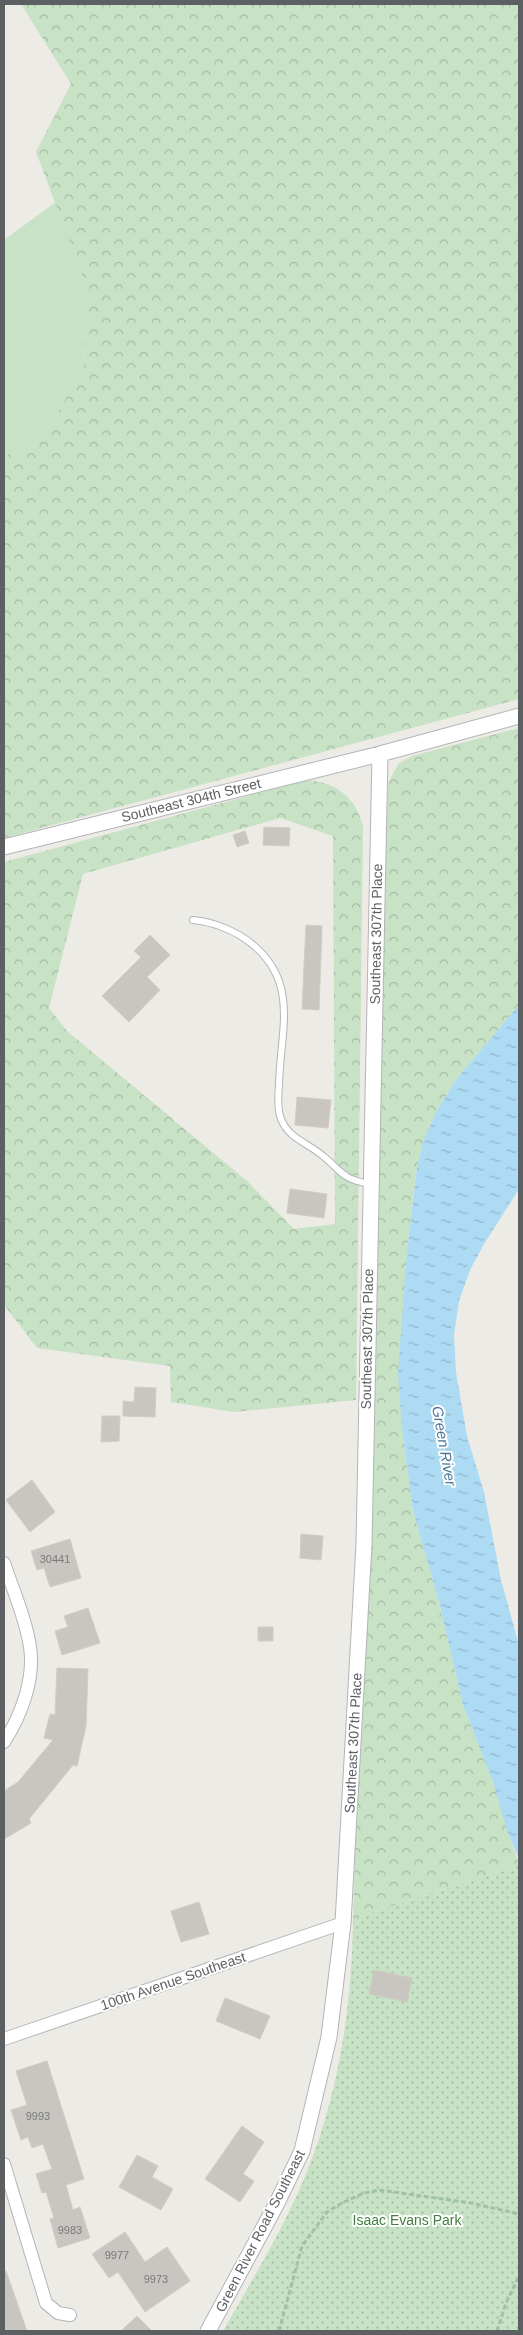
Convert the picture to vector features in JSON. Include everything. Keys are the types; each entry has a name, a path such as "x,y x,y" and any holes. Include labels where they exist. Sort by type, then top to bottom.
{"street":[{"name":"Southeast 304th Street","path":"4,847 380,754 519,716"},
{"name":"Southeast 307th Place","path":"343,1923 364,1544 380,754"},
{"path":"4,1742 14,1726 24,1699 29,1679 31,1658 29,1639 5,1566"},
{"name":"100th Avenue Southeast","path":"4,2039 343,1923"},
{"name":"Green River Road Southeast","path":"208,2331 276,2205 302,2150 329,2037 343,1923"},
{"path":"4,2164 46,2303 58,2312 70,2315"}],"lane":[{"path":"193,920 222,927 247,940 263,953 276,970 281,986 283,1009 278,1102 281,1118 286,1129 295,1138 322,1154 347,1177 370,1185"}],"path":[{"path":"279,2331 302,2246 327,2212 342,2203 364,2193 379,2190 471,2203 519,2214"},
{"path":"497,2331 506,2303 519,2276"}],"green space":[{"path":"21,4 519,4 519,699 4,838 4,456 41,441 84,367 86,285 36,152 71,84"},
{"path":"56,202 86,285 84,367 41,441 4,456 4,240"},
{"path":"519,728 519,1005 458,1077 438,1108 424,1139 417,1167 407,1251 402,1429 413,1511 439,1602 463,1705 493,1782 519,1865 353,1919 388,783 398,764 412,756"},
{"path":"307,780 317,781 336,788 355,807 363,826 356,1400 234,1412 171,1402 170,1366 37,1348 4,1305 4,862","holes":["280,818 333,836 335,1224 294,1229 247,1181 67,1031 49,1008 83,874"]},
{"name":"Isaac Evans Park","path":"519,1865 519,2331 223,2331 288,2214 310,2164 322,2130 339,2061 345,2026 352,1955 353,1919"}],"water":[{"name":"Green River","path":"519,1005 519,1189 470,1270 459,1301 454,1335 456,1372 467,1436 484,1492 501,1580 519,1645 519,1860 507,1830 493,1782 463,1705 439,1602 413,1511 402,1429 398,1374 407,1251 417,1167 424,1139 438,1108 458,1077"}],"building":[{"path":"264,827 290,828 289,846 263,845"},
{"path":"245,831 249,843 237,847 233,835"},
{"path":"306,925 322,926 319,1010 302,1009"},
{"path":"150,935 170,955 147,977 160,990 129,1022 102,996 141,957 134,951"},
{"path":"297,1097 331,1100 328,1128 295,1125"},
{"path":"290,1189 327,1194 324,1218 287,1213"},
{"path":"135,1387 156,1388 155,1417 123,1416 123,1401 134,1402"},
{"path":"102,1416 120,1416 119,1441 101,1442"},
{"path":"32,1480 55,1512 30,1532 6,1500"},
{"path":"301,1534 323,1536 321,1560 300,1558"},
{"path":"70,1539 81,1578 50,1587 44,1568 37,1570 31,1551"},
{"path":"88,1608 100,1643 62,1655 55,1631 68,1627 64,1616"},
{"path":"258,1627 273,1627 273,1641 258,1641"},
{"path":"57,1668 88,1669 86,1726 77,1766 73,1765 29,1819 31,1823 4,1839 4,1791 18,1782 53,1740 44,1738 50,1714 55,1715"},
{"path":"199,1902 209,1934 181,1942 171,1911"},
{"path":"374,1970 412,1978 407,2002 369,1994"},
{"path":"225,1998 270,2016 260,2039 216,2021"},
{"path":"47,2061 84,2179 66,2185 73,2210 80,2207 90,2238 58,2248 50,2219 54,2218 46,2192 42,2193 36,2174 52,2169 43,2144 32,2148 28,2137 21,2140 11,2110 27,2105 16,2071"},
{"path":"242,2126 264,2142 243,2174 254,2181 240,2202 205,2179"},
{"path":"137,2155 158,2166 152,2177 173,2189 161,2210 119,2187"},
{"path":"125,2232 145,2262 167,2247 190,2281 145,2312 118,2272 109,2278 92,2254"},
{"path":"4,2271 6,2271 27,2331 4,2331"},
{"path":"137,2316 152,2331 121,2331"}]}
